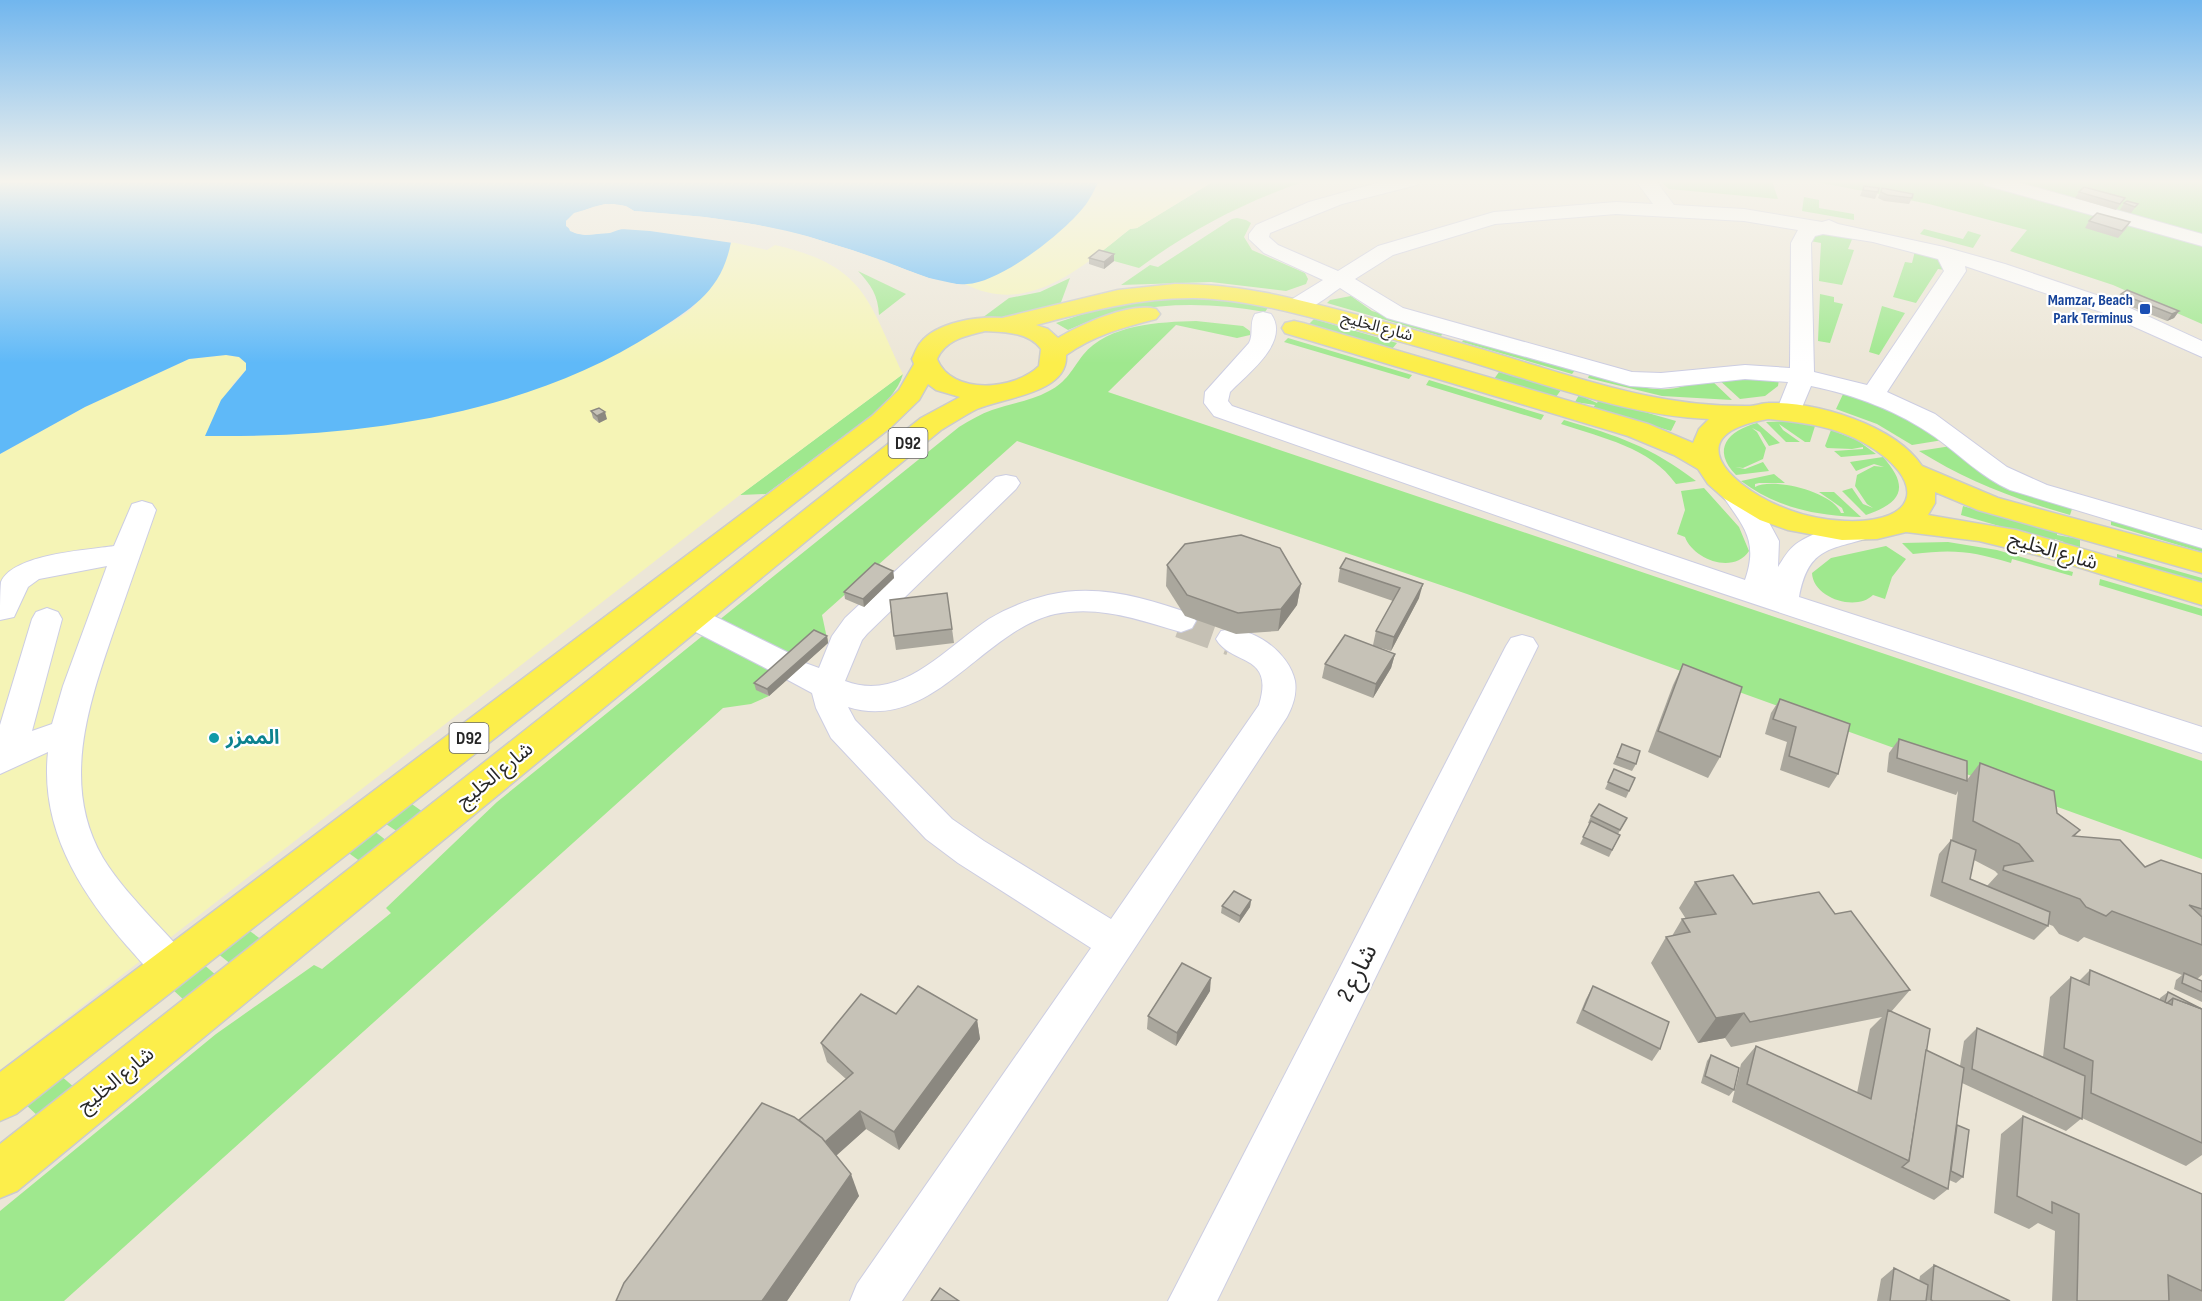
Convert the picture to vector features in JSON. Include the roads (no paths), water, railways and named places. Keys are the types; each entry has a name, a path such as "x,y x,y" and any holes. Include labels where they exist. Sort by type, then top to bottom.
{"main road":[{"name":"شارع الخليج","path":"1006,324 1116,297 1166,291 1245,295 1276,324 1638,430 1684,449 1707,464 1720,481 1736,495 1757,507 1789,520 1833,530 1859,532 1880,530 1902,522 1989,532 2202,594"},
{"name":"شارع الخليج","path":"1054,352 1087,331 1108,323 1153,313 1203,311 1276,324 1442,345 1622,400 1676,410 1789,412 1829,419 1855,428 1896,452 1914,472 1963,494 2007,510 2202,563"},
{"path":"985,324 1006,324 1033,331 1043,337 1054,352 1054,360 1050,369 1042,377 1031,384 1000,393 966,392 951,388 930,375 925,366 925,357 929,347 952,332 985,324"},
{"name":"D92","path":"0,1099 881,422 910,394 925,366"},
{"name":"شارع الخليج","path":"0,1174 932,424 969,404 1000,393"},
{"path":"1707,464 1704,450 1706,437 1714,427 1744,413"},
{"path":"1902,522 1915,513 1922,500 1921,486 1914,472"}],"street":[{"path":"1262,242 1271,249 1335,277 1395,314 1630,379 1658,382 1744,372 1802,377 1873,395 1912,412 1940,429 1993,470 2014,482 2037,491 2202,539"},
{"path":"1410,242 1392,248 1335,277 1315,290 1276,324 1215,396 1216,404 1223,411 1491,505 2202,740"},
{"path":"1789,412 1802,377 1802,242"},
{"path":"1896,242 1944,253 2082,296 2202,350"},
{"path":"1873,395 1955,272 1954,265 1944,253"},
{"path":"1006,483 848,636 828,687 832,708 843,729 939,829 1116,943"},
{"path":"1736,495 1758,525 1767,552 1766,566 1755,594"},
{"path":"142,510 69,716 62,778 66,808 82,854 95,877 171,967"},
{"path":"1783,603 1788,576 1793,563 1799,557 1821,542 1859,532"},
{"path":"3,610 17,581 26,573 41,568 126,554"},
{"path":"691,617 828,687 850,696 873,699 897,696 919,688 1003,625 1039,608 1081,600 1124,603 1181,621"},
{"path":"4,758 47,619"},
{"path":"874,1301 1275,708 1279,696 1277,673 1270,662 1248,645 1232,639"},
{"name":"شارع 2","path":"1192,1301 1522,646"},
{"path":"4,758 67,732"}],"water":[{"path":"0,242 731,242 727,259 713,285 682,315 604,361 551,384 495,402 438,416 380,426 263,436 205,436 221,400 246,370 246,363 239,357 226,355 189,359 85,407 0,454"},
{"path":"825,242 1048,242 997,275 967,284 935,280"}],"tunnel":[{"path":"1181,621 1232,639"}],"place":[{"name":"Mamzar, Beach Park Terminus","path":"2145,309"},
{"name":"الممزر","path":"214,738"}]}
